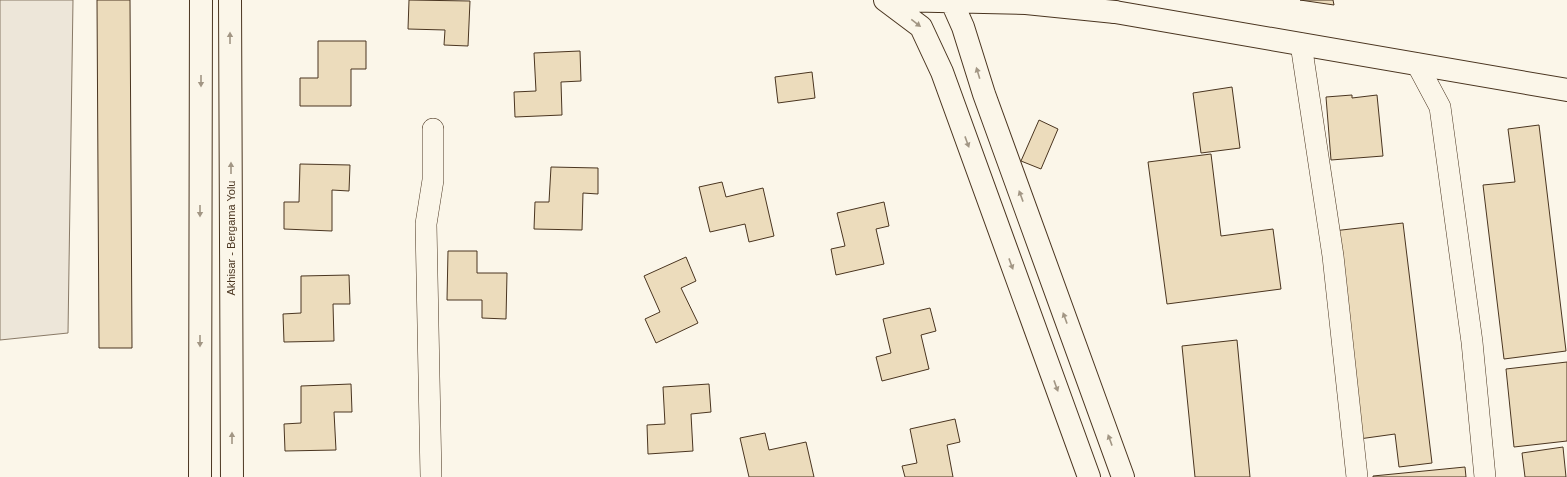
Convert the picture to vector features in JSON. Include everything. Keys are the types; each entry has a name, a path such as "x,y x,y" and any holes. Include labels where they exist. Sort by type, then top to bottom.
{"main road":[{"path":"200,477 201,0"},
{"name":"Akhisar - Bergama Yolu","path":"230,0 232,477"},
{"path":"885,0 921,27 942,72 1090,477"},
{"path":"894,0 1026,3 1115,12 1567,90"},
{"path":"1075,0 1115,12"},
{"path":"952,1 963,27 984,94 1123,477"}],"street":[{"path":"1301,44 1333,256 1357,477"},
{"path":"1417,64 1440,107 1472,342 1486,477"},
{"path":"431,477 426,224 434,180 433,129"}],"shaded area":[{"path":"0,0 73,0 68,333 0,340"}],"building":[{"path":"97,0 130,0 132,348 99,348"},
{"path":"409,0 470,1 468,46 444,45 445,30 408,29"},
{"path":"1300,0 1333,0 1334,5"},
{"path":"318,41 366,41 366,69 351,69 351,106 300,106 300,78 318,78"},
{"path":"580,51 581,81 561,82 562,115 515,117 514,92 536,91 534,53"},
{"path":"812,72 815,98 778,103 775,77"},
{"path":"1232,87 1240,148 1201,153 1193,93"},
{"path":"1352,95 1352,98 1377,95 1383,156 1331,160 1326,97"},
{"path":"1039,120 1058,129 1041,169 1021,161"},
{"path":"1539,125 1566,351 1504,359 1483,185 1515,182 1508,129"},
{"path":"1211,154 1221,236 1273,229 1281,289 1167,304 1148,162"},
{"path":"300,164 350,165 349,191 332,190 332,231 284,229 284,202 299,202"},
{"path":"551,167 598,168 598,194 583,193 582,230 534,229 535,202 549,202"},
{"path":"722,182 726,197 763,188 774,236 749,242 745,224 710,232 699,187"},
{"path":"884,202 889,226 876,229 884,264 836,275 831,249 845,246 837,213"},
{"path":"1403,223 1432,463 1399,467 1395,434 1359,439 1333,231"},
{"path":"448,251 477,251 477,273 507,273 506,319 482,318 482,300 447,300"},
{"path":"686,257 696,281 681,288 698,323 656,343 645,319 660,312 644,276"},
{"path":"349,275 350,304 333,304 334,341 284,342 283,314 301,313 301,276"},
{"path":"930,308 936,331 921,335 929,369 882,381 876,357 891,353 883,319"},
{"path":"1237,340 1250,477 1195,477 1182,346"},
{"path":"1567,362 1567,441 1514,447 1506,369"},
{"path":"351,384 352,412 334,412 336,450 285,451 284,424 301,423 301,386"},
{"path":"709,384 711,412 691,414 693,451 648,454 647,425 665,424 663,387"},
{"path":"955,419 960,442 947,445 953,477 905,477 902,466 917,463 910,429"},
{"path":"765,433 769,450 806,442 814,477 749,477 740,438"},
{"path":"1563,447 1566,477 1525,477 1522,453"},
{"path":"1465,467 1466,477 1373,477 1373,476"}]}
